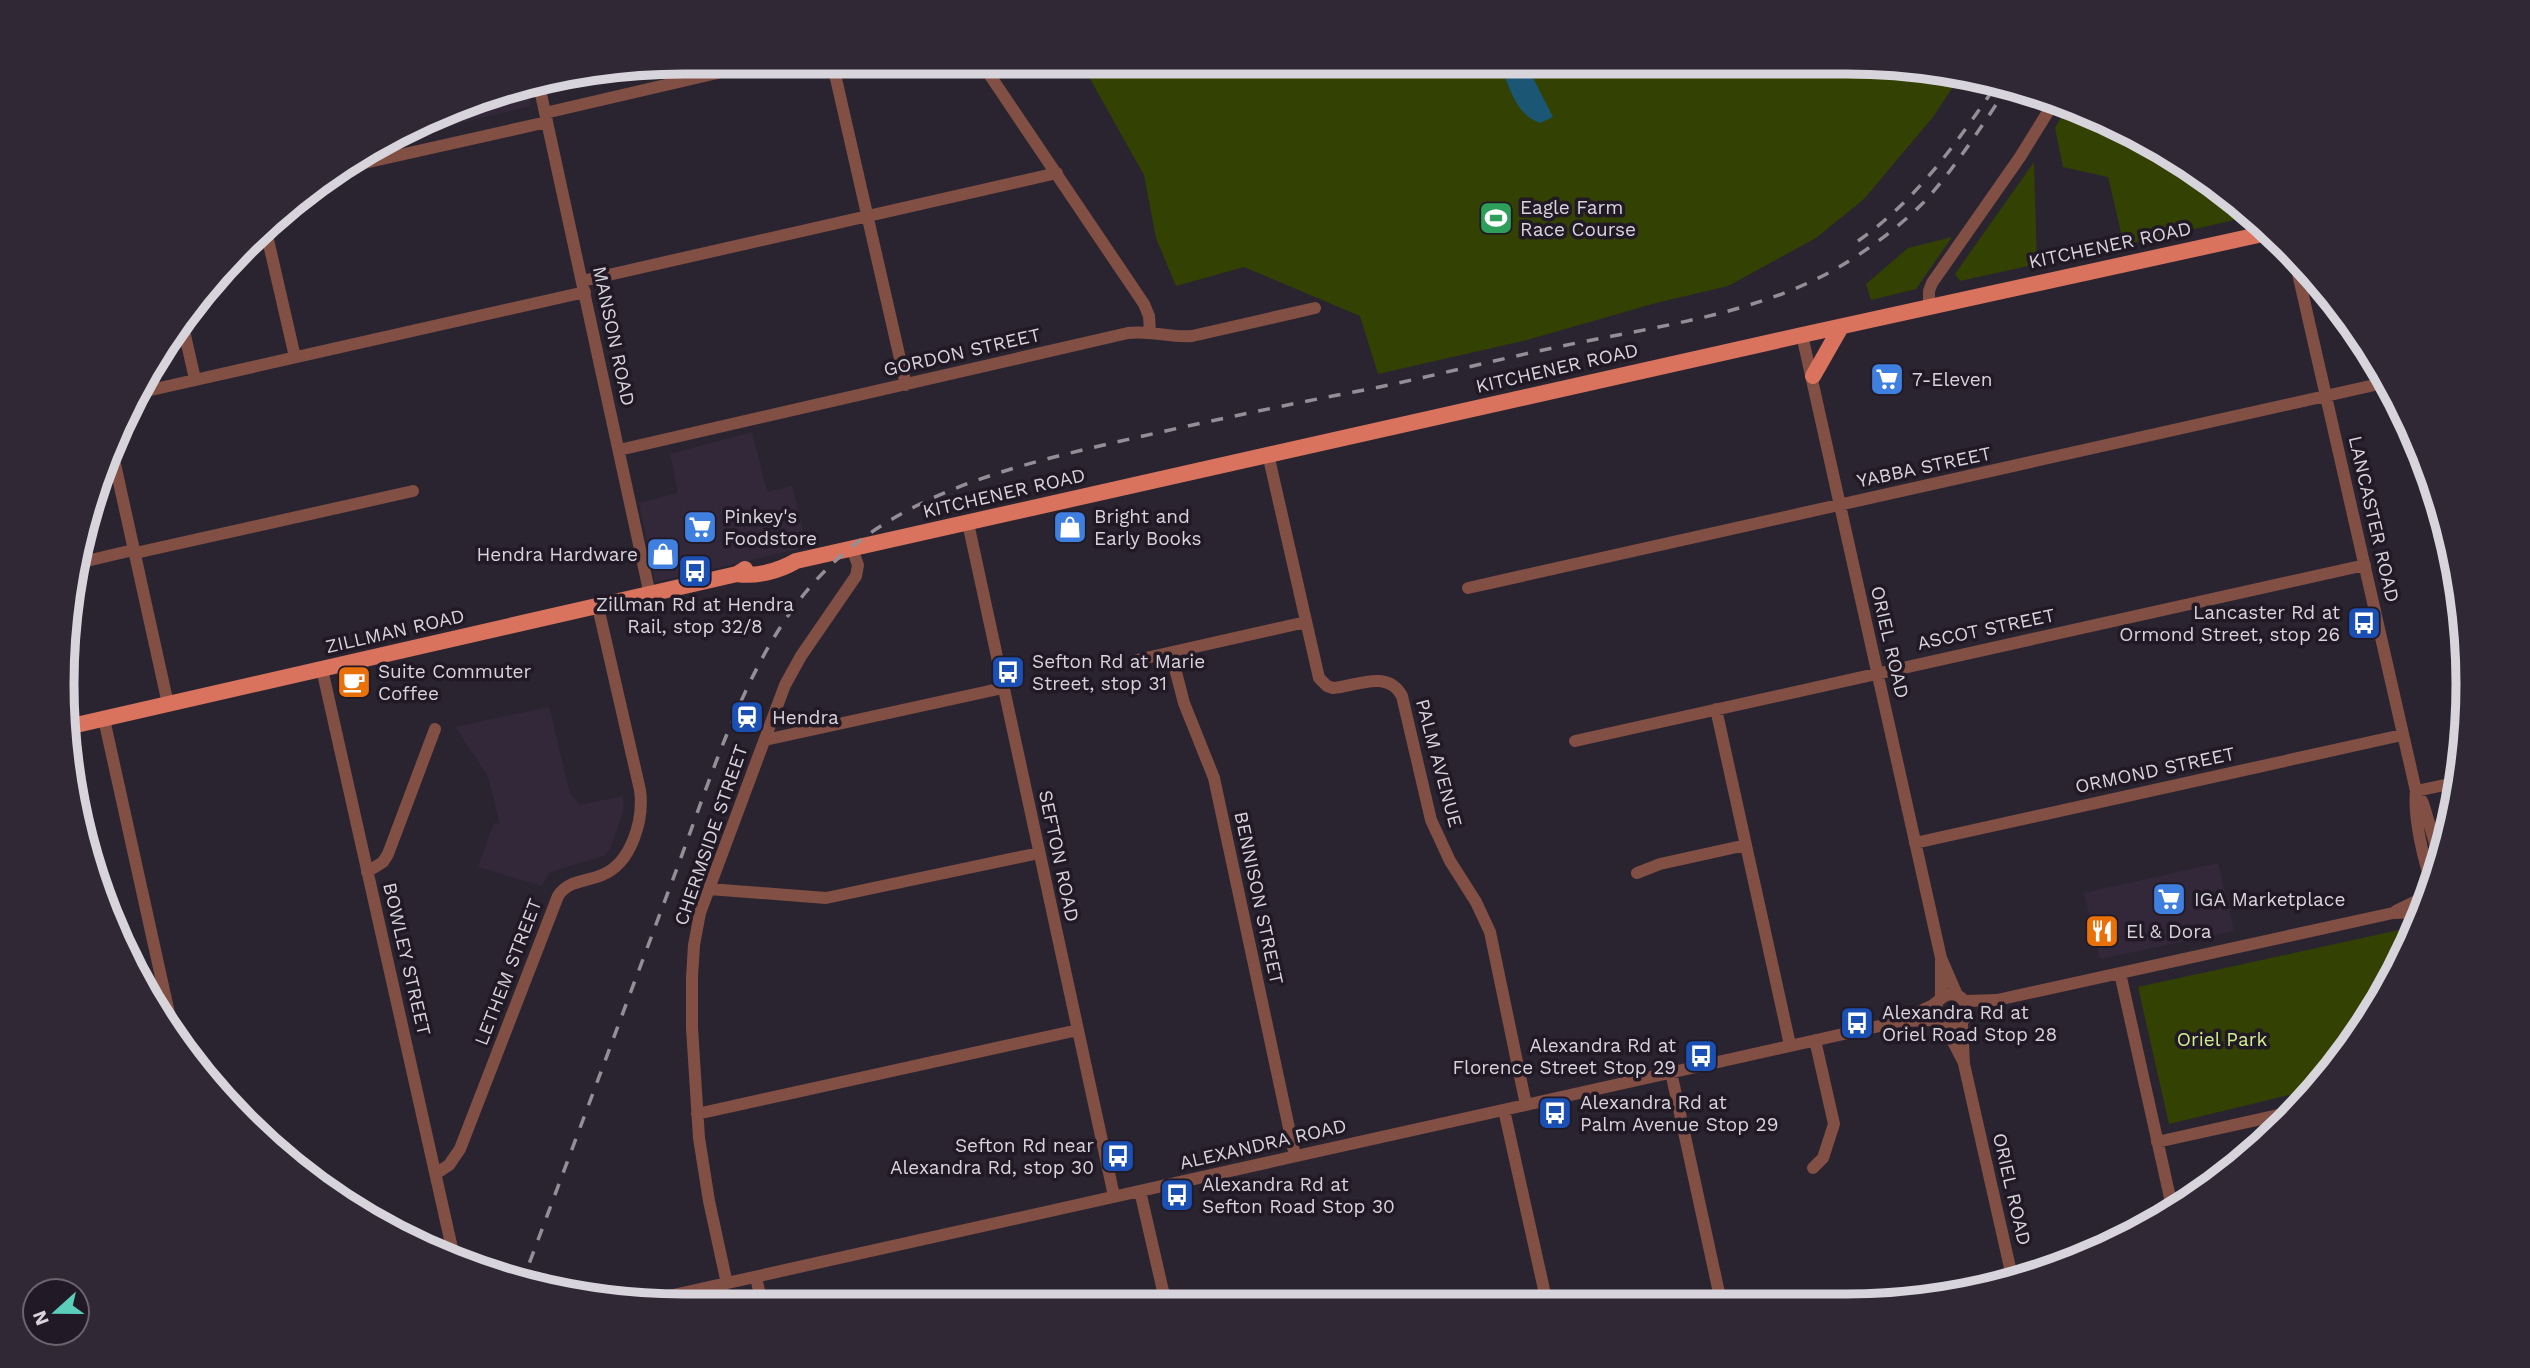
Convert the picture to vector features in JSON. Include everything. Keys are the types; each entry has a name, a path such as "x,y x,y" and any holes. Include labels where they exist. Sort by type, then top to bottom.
{"main road":[{"name":"KITCHENER ROAD","path":"852,549 2259,235"},
{"path":"1813,376 1841,327"},
{"name":"ZILLMAN ROAD","path":"75,726 650,595 737,574 748,567 764,563 783,559 796,561 852,549"}],"street":[{"path":"368,162 718,74"},
{"path":"835,74 906,385"},
{"path":"989,74 1144,304 1149,316 1150,332"},
{"name":"MANSON ROAD","path":"540,91 650,595"},
{"path":"1929,307 1929,290 1932,283 2020,157 2050,109"},
{"path":"149,390 1057,173"},
{"path":"268,237 295,357"},
{"name":"LANCASTER ROAD","path":"2298,274 2416,791 2416,813 2427,869"},
{"name":"GORDON STREET","path":"619,450 1128,333 1192,336 1315,308"},
{"path":"185,333 195,379"},
{"name":"ORIEL ROAD","path":"1802,335 1941,958 1961,998"},
{"name":"YABBA STREET","path":"1468,588 2378,384"},
{"name":"PALM AVENUE","path":"1268,454 1317,674 1324,684 1333,688 1382,680 1393,685 1402,696 1431,820 1445,852 1476,902 1490,932 1527,1105"},
{"path":"115,464 168,704"},
{"path":"86,561 413,491"},
{"name":"SEFTON ROAD","path":"968,523 1114,1196"},
{"name":"CHERMSIDE STREET","path":"727,1284 702,1162 697,1114 692,1028 694,945 700,913 792,671 856,576 858,565 852,549"},
{"name":"ASCOT STREET","path":"1575,741 2365,565"},
{"name":"LETHEM STREET","path":"437,1173 449,1165 460,1149 558,896 568,885 600,876 618,866 638,823 641,811 640,790 598,607"},
{"path":"1137,660 1306,622"},
{"name":"BENNISON STREET","path":"1171,653 1184,703 1213,778 1295,1156"},
{"name":"BOWLEY STREET","path":"322,669 452,1249"},
{"path":"765,740 1003,688"},
{"path":"1716,709 1790,1045"},
{"path":"104,719 169,1011"},
{"path":"367,872 383,862 388,854 435,729"},
{"name":"ORMOND STREET","path":"1915,843 2402,735"},
{"path":"2416,791 2448,784"},
{"name":"LANCASTER ROAD","path":"2416,791 2423,803 2435,844"},
{"path":"1637,873 1660,864 1746,845"},
{"path":"709,889 826,898 1039,853"},
{"path":"2393,913 2417,900"},
{"path":"1997,1000 1953,1027 1942,1023 1936,1012 1939,1001 1952,995 1997,1000 2393,913 2412,912"},
{"name":"ORIEL ROAD","path":"1939,1001 1941,958"},
{"path":"2120,973 2171,1201"},
{"path":"1961,998 1964,1020"},
{"name":"ALEXANDRA ROAD","path":"1902,1021 1939,1001"},
{"name":"ORIEL ROAD","path":"1964,1020 1964,1064 2010,1272"},
{"name":"ALEXANDRA ROAD","path":"680,1294 1790,1045 1902,1021 1942,1023"},
{"name":"ORIEL ROAD","path":"1942,1023 1964,1064"},
{"path":"697,1114 1078,1030"},
{"path":"1813,1168 1823,1158 1834,1124 1815,1040"},
{"path":"1671,1072 1719,1294"},
{"path":"1504,1110 1545,1294"},
{"path":"2157,1142 2279,1115"},
{"path":"1140,1191 1164,1294"},
{"path":"756,1277 760,1294"}],"shaded area":[{"path":"528,93 531,106 422,132 526,94"},
{"path":"752,432 767,492 792,486 807,547 655,582 639,503 678,493 670,454"},
{"path":"549,707 570,793 580,805 623,796 624,809 610,849 604,856 550,872 542,886 478,867 494,823 500,824 488,776 455,727"},
{"path":"2218,863 2234,931 2100,959 2084,893"}],"green space":[{"name":"Eagle Farm Race Course","path":"1088,74 1846,74 1886,75 1955,84 1933,117 1864,199 1816,238 1728,286 1656,303 1527,340 1378,374 1360,316 1244,267 1176,286 1156,238 1144,175"},
{"path":"2063,114 2116,136 2185,176 2241,218 2124,245 2108,177 2063,167 2055,128"},
{"path":"2034,162 2037,264 1960,281 1955,274"},
{"path":"1952,237 1916,289 1871,300 1866,284 1908,248"},
{"name":"Oriel Park","path":"2405,929 2375,989 2354,1023 2300,1092 2169,1124 2138,987"}],"water":[{"path":"1504,74 1531,74 1553,117 1540,123 1531,119 1514,98"}],"railway":[{"path":"1858,241 1900,207 1936,168 1992,91"},
{"path":"525,1274 728,730 763,657 783,624 805,593 838,558 876,529 916,506 959,487 1050,458 1228,417 1684,322 1780,295 1839,267 1883,238 1914,212 1958,160 2003,94"}],"place":[{"name":"Eagle Farm Race Course","path":"1496,218"},
{"name":"7-Eleven","path":"1887,379"},
{"name":"Pinkey's Foodstore","path":"700,527"},
{"name":"Bright and Early Books","path":"1070,527"},
{"name":"Hendra Hardware","path":"663,554"},
{"name":"Zillman Rd at Hendra Rail, stop 32/8","path":"695,571"},
{"name":"Lancaster Rd at Ormond Street, stop 26","path":"2364,623"},
{"name":"Sefton Rd at Marie Street, stop 31","path":"1008,672"},
{"name":"Suite Commuter Coffee","path":"354,682"},
{"name":"Hendra","path":"747,717"},
{"name":"IGA Marketplace","path":"2169,899"},
{"name":"El & Dora","path":"2102,931"},
{"name":"Alexandra Rd at Oriel Road Stop 28","path":"1857,1023"},
{"name":"Alexandra Rd at Florence Street Stop 29","path":"1701,1056"},
{"name":"Alexandra Rd at Palm Avenue Stop 29","path":"1555,1113"},
{"name":"Sefton Rd near Alexandra Rd, stop 30","path":"1118,1156"},
{"name":"Alexandra Rd at Sefton Road Stop 30","path":"1177,1195"}]}
